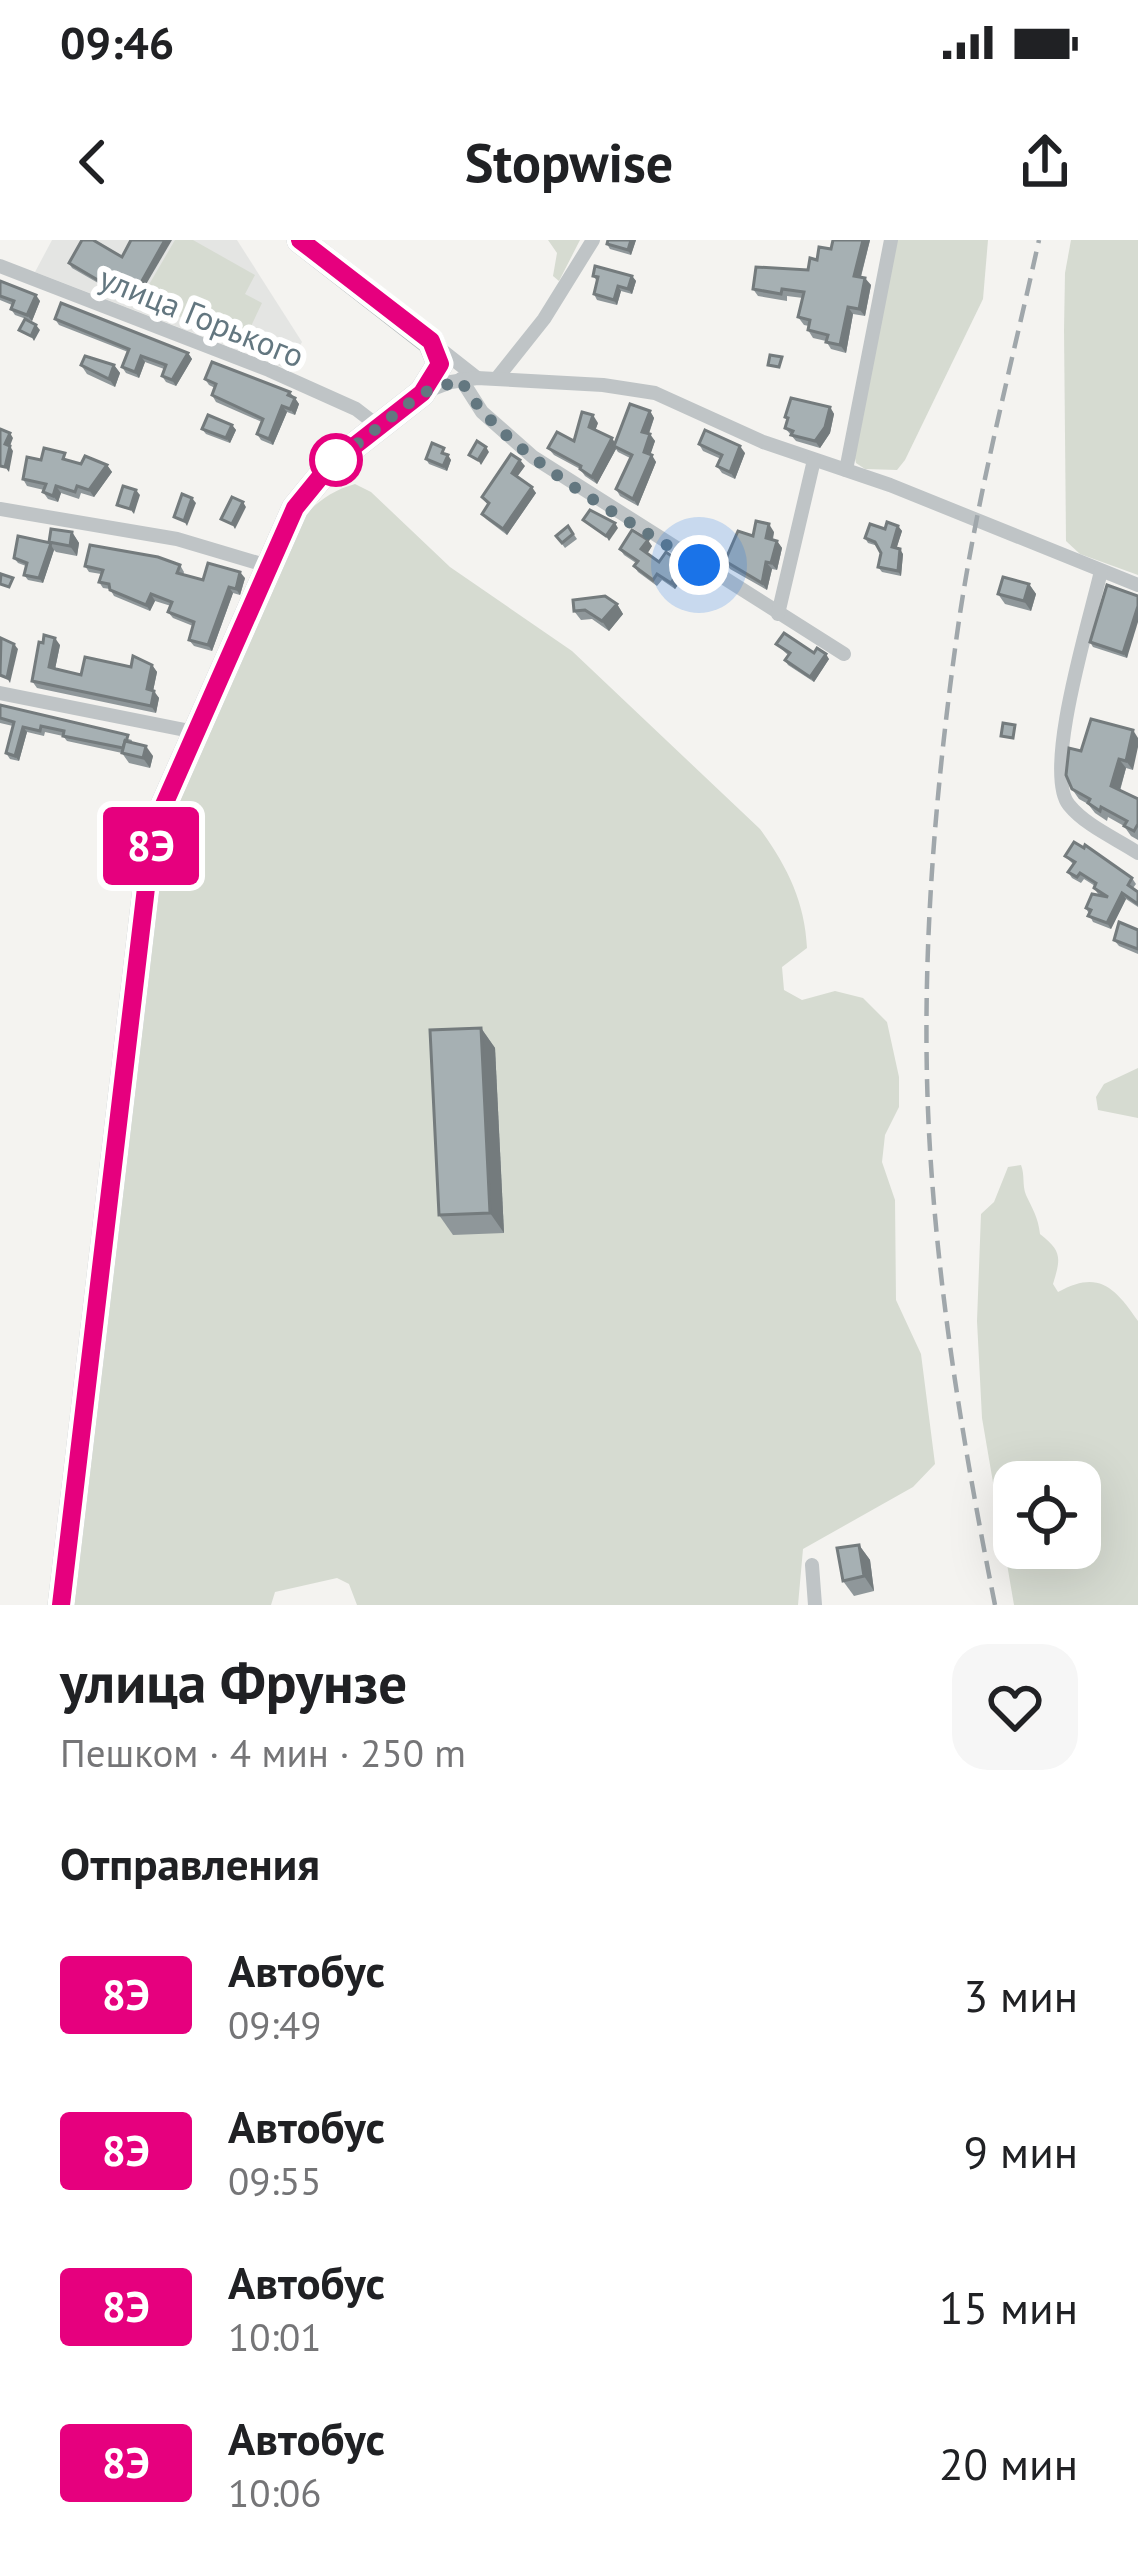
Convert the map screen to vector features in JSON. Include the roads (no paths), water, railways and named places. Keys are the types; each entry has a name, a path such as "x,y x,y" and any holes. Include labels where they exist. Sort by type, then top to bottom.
{"street":[{"path":"300,240 431,341 469,379 473,401 515,444 844,654"},
{"path":"497,378 544,319 593,240"},
{"path":"846,470 891,240"},
{"name":"улица Горького","path":"0,266 269,370 356,409 378,426"},
{"path":"422,393 440,364 431,341"},
{"path":"62,1605 150,854 159,816 268,566 295,508 316,479 422,393 469,379 630,388 655,393 1138,585"},
{"path":"778,614 814,460"},
{"path":"0,508 177,539 268,566"},
{"path":"1101,571 1058,765 1063,795 1081,816 1138,853"},
{"path":"0,694 195,732"},
{"path":"812,1565 815,1605"}],"railway":[{"path":"995,1605 941,1276 928,1101 927,971 940,777 963,597 1039,240"}]}
